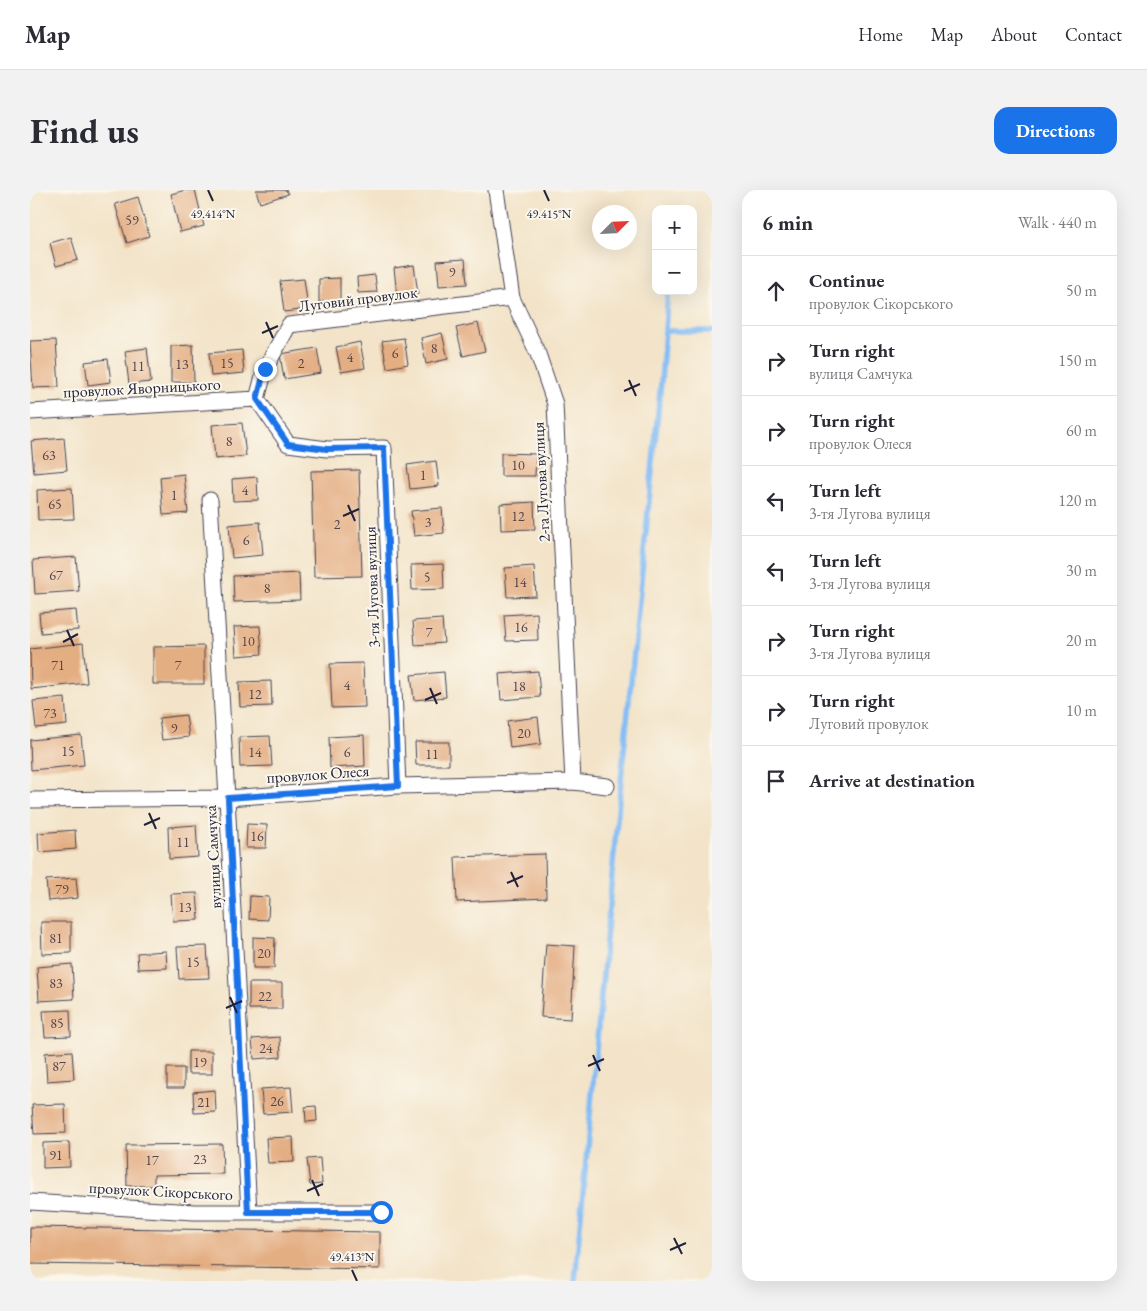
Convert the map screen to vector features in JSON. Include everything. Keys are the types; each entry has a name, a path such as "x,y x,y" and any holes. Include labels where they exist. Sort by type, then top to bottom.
{"street":[{"name":"2-га Лугова вулиця","path":"496,190 512,298 538,354 555,404 574,782"},
{"name":"Луговий провулок","path":"257,399 265,369 288,324 512,298"},
{"name":"провулок Яворницького","path":"30,412 257,399"},
{"name":"3-тя Лугова вулиця","path":"257,399 288,444 327,449 384,448 398,786"},
{"name":"вулиця Самчука","path":"210,500 228,798 248,1212"},
{"name":"провулок Олеся","path":"30,800 228,798 398,786 574,782 607,786"},
{"name":"провулок Сікорського","path":"30,1202 194,1212 381,1212"}],"building":[{"path":"195,190 204,226 180,232 171,194"},
{"path":"256,190 286,190 288,194 260,203"},
{"path":"138,197 149,236 127,243 115,204"},
{"path":"71,237 78,260 56,266 50,243"},
{"path":"465,259 467,284 439,286 437,261"},
{"path":"414,265 418,294 397,296 394,268"},
{"path":"375,275 377,292 358,293 357,277"},
{"path":"340,278 340,302 319,302 319,279"},
{"path":"304,279 308,309 284,312 280,281"},
{"path":"478,323 485,351 463,356 456,328"},
{"path":"442,333 448,359 426,364 421,338"},
{"path":"404,338 408,364 387,368 382,341"},
{"path":"56,340 59,387 33,388 30,341"},
{"path":"360,342 365,368 341,372 336,347"},
{"path":"193,345 194,382 171,382 171,346"},
{"path":"147,348 151,382 129,384 125,351"},
{"path":"317,348 321,373 284,379 280,354"},
{"path":"242,350 244,373 211,376 209,353"},
{"path":"108,359 111,382 88,385 85,362"},
{"path":"242,423 246,456 215,459 212,425"},
{"path":"64,438 67,470 34,473 31,441"},
{"path":"501,453 536,454 535,476 501,476"},
{"path":"436,461 439,486 410,489 407,465"},
{"path":"359,470 362,576 314,577 311,471"},
{"path":"184,474 188,513 163,515 160,477"},
{"path":"257,477 258,500 233,501 232,479"},
{"path":"72,488 74,519 38,520 37,490"},
{"path":"534,502 535,529 501,530 500,504"},
{"path":"442,508 444,533 414,536 411,511"},
{"path":"260,522 263,555 232,558 229,525"},
{"path":"76,557 79,591 35,594 33,560"},
{"path":"443,564 444,589 412,590 411,565"},
{"path":"534,566 536,596 507,597 505,568"},
{"path":"299,573 300,600 234,602 233,576"},
{"path":"76,610 78,630 41,633 39,613"},
{"path":"537,613 538,640 506,641 504,615"},
{"path":"442,619 444,643 415,645 413,621"},
{"path":"260,626 262,654 236,656 234,627"},
{"path":"83,643 87,683 31,689 30,649"},
{"path":"204,646 204,684 153,684 153,647"},
{"path":"363,663 365,707 332,708 330,664"},
{"path":"538,671 540,697 501,700 499,674"},
{"path":"444,672 446,697 414,700 411,675"},
{"path":"271,681 272,706 240,707 239,682"},
{"path":"65,698 67,725 36,728 33,701"},
{"path":"186,715 189,737 162,740 159,718"},
{"path":"538,717 541,744 510,748 507,721"},
{"path":"81,735 84,765 31,770 30,740"},
{"path":"364,735 365,766 330,768 329,737"},
{"path":"270,736 272,766 240,767 239,737"},
{"path":"415,742 449,742 449,765 416,765"},
{"path":"247,824 267,825 266,848 246,848"},
{"path":"196,825 198,857 169,859 168,827"},
{"path":"75,830 76,849 39,852 38,833"},
{"path":"545,854 546,898 457,902 455,857"},
{"path":"76,878 78,898 48,901 46,880"},
{"path":"197,893 199,920 173,921 171,894"},
{"path":"250,896 269,897 268,920 249,919"},
{"path":"41,922 71,922 71,953 42,954"},
{"path":"253,937 275,938 274,968 253,968"},
{"path":"546,944 575,946 571,1019 541,1017"},
{"path":"207,946 209,978 179,979 177,947"},
{"path":"166,951 167,968 138,969 137,953"},
{"path":"72,964 74,999 39,1001 37,967"},
{"path":"249,983 282,983 282,1009 249,1009"},
{"path":"70,1010 71,1036 45,1037 43,1011"},
{"path":"280,1037 281,1057 254,1059 252,1039"},
{"path":"72,1051 74,1079 47,1081 45,1053"},
{"path":"188,1051 212,1051 212,1074 188,1074"},
{"path":"167,1068 184,1068 184,1088 167,1088"},
{"path":"291,1087 293,1112 263,1114 261,1089"},
{"path":"215,1090 216,1112 194,1113 193,1092"},
{"path":"65,1104 66,1133 34,1134 32,1105"},
{"path":"316,1106 317,1121 306,1122 305,1107"},
{"path":"293,1137 294,1162 268,1163 266,1138"},
{"path":"69,1142 70,1167 43,1168 43,1143"},
{"path":"222,1144 223,1174 154,1175 154,1186 127,1186 126,1145"},
{"path":"320,1158 322,1184 310,1185 307,1159"},
{"path":"30,1227 380,1232 380,1269 30,1264"}],"waterway":[{"path":"575,1281 668,295"},
{"path":"665,331 712,331"}],"route":[{"path":"265,369 257,399 288,444 327,449 384,448 398,786 228,798 248,1212 381,1212"}]}
